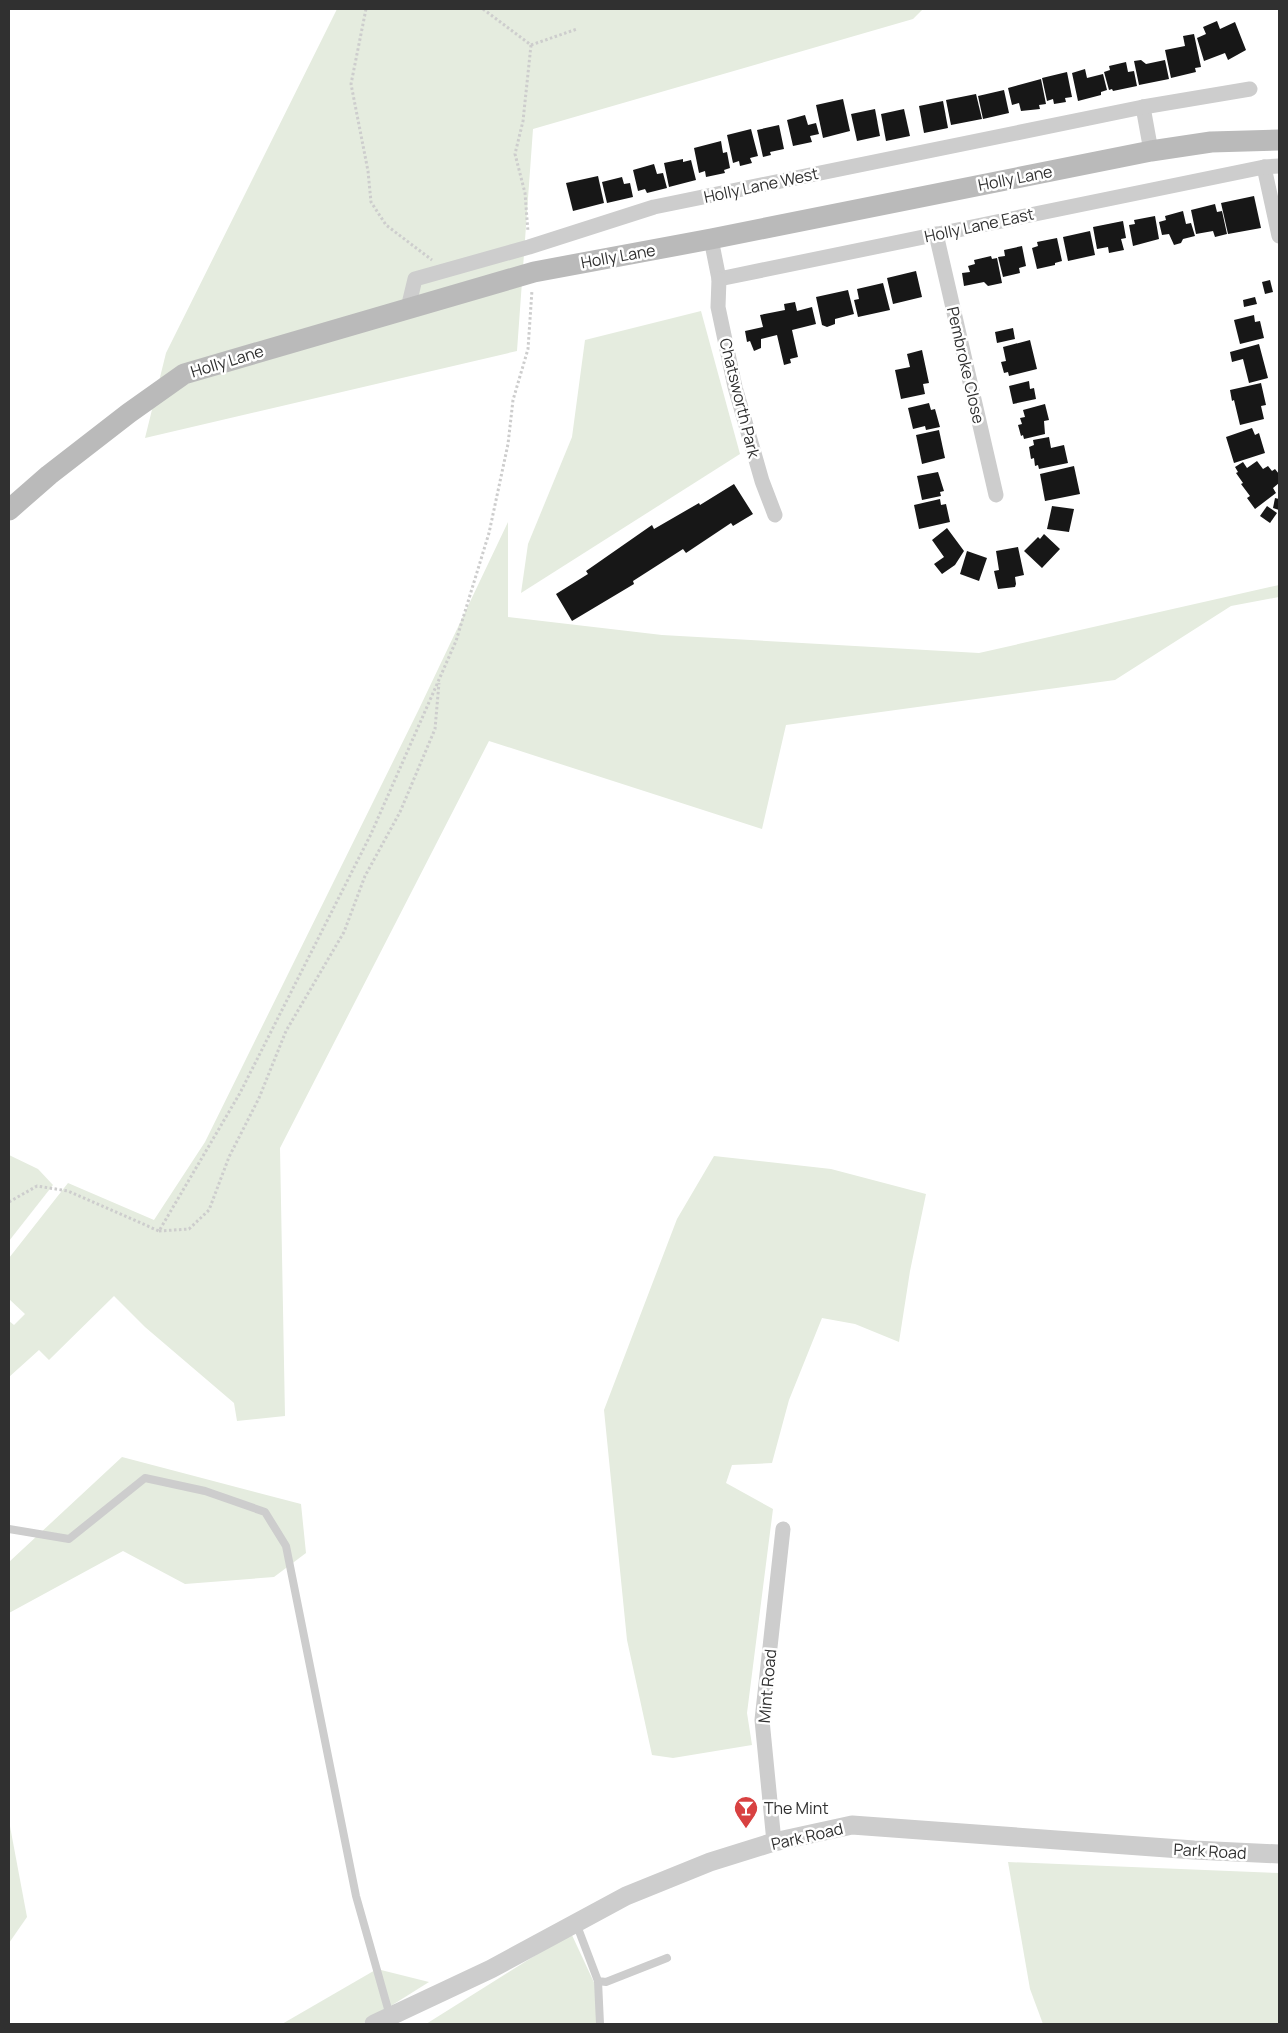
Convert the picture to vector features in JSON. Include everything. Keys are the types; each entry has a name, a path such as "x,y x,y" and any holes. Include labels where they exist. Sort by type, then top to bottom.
{"main road":[{"name":"Holly Lane","path":"9,510 49,475 129,413 184,374 408,308 534,272 711,239 1152,151 1211,142 1279,140"}],"street":[{"name":"Holly Lane West","path":"408,308 415,278 529,247 654,206 1143,107 1250,90"},
{"path":"1143,107 1152,151"},
{"path":"1272,167 1279,236"},
{"name":"Holly Lane East","path":"719,279 1272,167"},
{"name":"Pembroke Close","path":"936,234 996,495"},
{"path":"711,239 719,279"},
{"name":"Chatsworth Park","path":"719,279 718,307 735,387 762,481 775,515"},
{"name":"Mint Road","path":"774,1842 762,1720 783,1530"},
{"name":"Park Road","path":"382,2020 491,1969 626,1896 710,1862 774,1842 852,1825 1194,1850 1279,1854"}],"lane":[{"path":"9,1529 69,1539 144,1478 206,1491 265,1512 286,1546 382,2020"},
{"path":"576,1923 598,1981 600,2024"},
{"path":"598,1981 606,1982 667,1958"}],"path":[{"path":"366,9 350,84 368,171 371,202 386,225 445,269"},
{"path":"484,9 531,45"},
{"path":"531,45 577,29"},
{"path":"529,247 525,193 515,154 523,121 531,45"},
{"path":"159,1231 240,1093 371,834 456,641 489,533 508,444 513,400 528,349 534,272"},
{"path":"9,1202 37,1186 68,1191 159,1231 190,1229 210,1210 229,1157 259,1098 286,1031 344,932 365,876 400,812 435,729 439,680"}],"shaded area":[{"path":"337,9 923,9 913,19 533,129 517,351 145,438 166,353"},
{"path":"701,311 740,454 521,593 528,544 572,437 585,340"},
{"path":"508,522 508,617 662,635 979,653 1279,585 1279,597 1231,606 1115,680 786,725 762,829 489,741 280,1148 285,1416 237,1421 234,1403 145,1327 114,1296 49,1360 39,1350 9,1377 9,1321 14,1325 25,1314 9,1299 9,1258 68,1183 154,1220 205,1142 419,709"},
{"path":"9,1155 38,1169 53,1185 9,1241"},
{"path":"714,1156 831,1169 926,1194 910,1271 899,1342 855,1324 822,1318 789,1400 772,1463 732,1465 726,1483 773,1509 747,1713 752,1745 673,1758 652,1755 627,1640 604,1410 677,1219"},
{"path":"122,1457 301,1504 306,1553 274,1577 185,1584 123,1551 9,1613 9,1562"},
{"path":"9,1821 27,1917 9,1943"},
{"path":"1008,1862 1279,1873 1279,2024 1043,2024 1030,1989"},
{"path":"571,1933 598,1991 597,2024 426,2024"},
{"path":"377,1969 429,1982 362,2024 282,2024"}],"building":[{"path":"1217,21 1220,29 1235,22 1246,50 1228,60 1225,53 1204,61 1197,38 1206,34 1203,27"},
{"path":"1194,34 1201,67 1195,68 1196,72 1171,78 1165,50 1185,46 1183,36"},
{"path":"1141,60 1146,64 1165,60 1169,79 1139,85 1134,61"},
{"path":"1126,62 1128,72 1134,71 1137,86 1113,91 1112,89 1109,90 1104,72 1110,70 1109,66"},
{"path":"1085,69 1087,78 1103,74 1107,90 1101,92 1101,95 1078,101 1072,73"},
{"path":"1067,72 1072,97 1065,98 1066,102 1054,104 1053,99 1047,101 1042,78"},
{"path":"1041,79 1046,104 1039,105 1040,109 1021,111 1019,103 1012,105 1008,88"},
{"path":"1004,90 1009,113 983,119 978,96"},
{"path":"976,94 982,119 951,125 946,100"},
{"path":"843,99 850,131 823,138 816,105"},
{"path":"943,101 948,128 924,133 919,106"},
{"path":"875,109 880,136 857,141 851,114"},
{"path":"904,109 910,136 886,141 881,114"},
{"path":"805,115 808,125 816,123 819,134 810,136 812,142 793,146 787,120"},
{"path":"779,125 784,149 770,152 771,155 763,157 757,130"},
{"path":"751,129 758,156 750,158 752,163 740,166 739,161 733,163 727,135"},
{"path":"721,141 723,153 727,152 730,168 724,170 725,173 706,177 705,171 699,173 694,148"},
{"path":"683,159 683,162 691,160 696,180 669,187 664,163"},
{"path":"654,164 657,174 663,173 667,188 647,193 645,189 638,191 633,170"},
{"path":"598,176 604,203 573,211 566,183"},
{"path":"622,177 624,184 630,183 633,197 607,203 602,182"},
{"path":"1254,196 1261,228 1228,234 1221,203"},
{"path":"1215,204 1217,212 1222,211 1227,234 1215,237 1213,231 1196,234 1191,210"},
{"path":"1183,211 1186,224 1191,223 1195,236 1183,239 1181,243 1174,245 1169,234 1162,235 1159,222 1166,220 1165,216"},
{"path":"1155,216 1159,239 1133,246 1129,225 1135,224 1134,220"},
{"path":"1123,221 1126,238 1121,239 1124,250 1109,253 1108,247 1097,249 1093,227"},
{"path":"1090,231 1095,255 1068,261 1063,237"},
{"path":"1057,238 1062,261 1055,263 1055,265 1037,269 1032,248 1038,246 1037,242"},
{"path":"1022,246 1026,266 1019,268 1020,273 1003,277 998,257 1005,256 1004,250"},
{"path":"991,256 992,259 997,258 1002,283 988,286 984,282 964,286 962,273 970,272 968,266 975,264 974,260"},
{"path":"916,271 922,297 893,304 887,278"},
{"path":"1270,280 1273,292 1265,294 1262,282"},
{"path":"883,283 890,310 858,317 854,300 859,299 857,289"},
{"path":"848,290 854,314 835,319 835,324 827,327 822,325 816,297"},
{"path":"1255,297 1257,304 1244,307 1243,300"},
{"path":"795,302 797,311 812,307 816,324 792,330 798,357 790,359 791,363 784,365 777,335 761,339 761,348 754,351 750,341 747,342 745,331 763,327 760,315 785,310 784,304"},
{"path":"1254,315 1255,322 1260,321 1264,338 1240,344 1234,320"},
{"path":"1013,328 1015,339 997,343 995,332"},
{"path":"1030,340 1037,369 1009,376 1008,372 1004,373 1001,362 1006,361 1003,347"},
{"path":"1259,344 1268,378 1249,383 1243,359 1232,362 1230,352"},
{"path":"922,350 929,383 923,384 925,394 901,399 895,370 910,367 907,354"},
{"path":"1029,381 1030,389 1034,388 1036,399 1013,404 1009,386"},
{"path":"1261,383 1266,405 1261,406 1264,419 1240,425 1230,390"},
{"path":"929,403 931,410 935,409 940,427 926,430 925,426 913,429 908,408"},
{"path":"1045,404 1049,420 1044,421 1045,434 1024,439 1023,435 1021,436 1018,425 1022,424 1020,418 1025,417 1023,410"},
{"path":"1252,428 1255,435 1259,433 1265,453 1234,463 1226,437"},
{"path":"939,430 945,458 922,464 916,435"},
{"path":"1049,437 1051,448 1064,445 1068,463 1039,469 1038,465 1035,466 1034,458 1031,459 1029,447 1034,445 1033,440"},
{"path":"1257,461 1263,469 1268,466 1272,471 1275,469 1279,474 1279,483 1273,488 1276,493 1255,509 1247,498 1250,496 1241,484 1243,483 1236,473 1238,472 1235,467 1243,462 1247,468"},
{"path":"1074,466 1080,494 1045,501 1040,474"},
{"path":"938,472 944,491 940,492 941,496 922,500 917,476"},
{"path":"734,484 753,514 733,526 731,523 686,553 683,549 633,581 634,584 572,621 556,594 588,574 586,571 652,525 654,529 699,503 700,505"},
{"path":"1275,498 1279,499 1279,510 1273,508"},
{"path":"940,499 941,505 946,504 950,522 919,529 914,505"},
{"path":"1052,506 1074,509 1069,532 1047,529"},
{"path":"1267,506 1277,513 1270,523 1260,516"},
{"path":"947,528 964,551 955,565 942,574 934,564 944,557 932,540"},
{"path":"1044,534 1060,549 1042,568 1024,551 1038,537 1040,539"},
{"path":"1018,547 1024,575 1015,577 1015,587 998,589 994,571 999,570 996,551"},
{"path":"967,551 987,558 979,581 960,574"}],"place":[{"name":"The Mint","path":"746,1829"}]}
